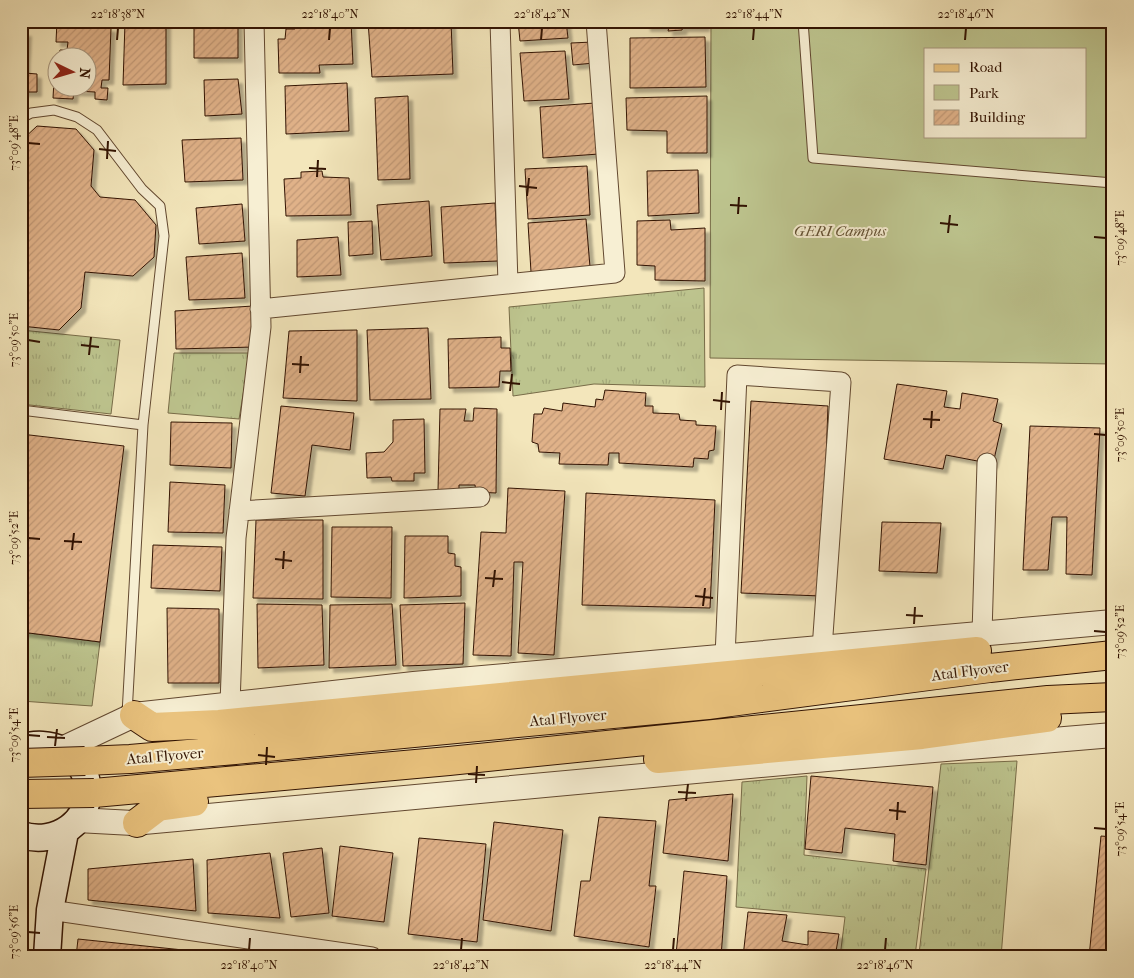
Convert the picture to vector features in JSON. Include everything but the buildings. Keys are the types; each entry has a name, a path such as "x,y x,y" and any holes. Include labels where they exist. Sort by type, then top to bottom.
{"main road":[{"path":"130,717 152,727 229,724 1057,643 1102,656"},
{"name":"Atal Flyover","path":"21,763 130,759 708,705 990,668 1102,656"},
{"path":"137,823 158,807 176,803 922,735 1047,718 1101,697"},
{"name":"Atal Flyover","path":"21,794 99,793 449,761 1048,700 1101,697"},
{"path":"21,748 31,744 46,744 62,749 73,757 82,769 87,783 87,798 82,813 71,826 54,837 44,839 22,835 21,843"},
{"path":"47,957 50,910 71,826"}],"street":[{"path":"230,704 236,538 261,327 254,21"},
{"path":"500,21 508,284"},
{"path":"260,309 615,273 596,21"},
{"path":"725,657 737,374 841,382 822,649"},
{"path":"982,634 987,463"},
{"path":"239,511 480,497"},
{"path":"62,749 130,717 230,704 414,684 1113,622"},
{"path":"71,826 137,823 817,760 1113,735"},
{"path":"50,910 372,957"}],"lane":[{"path":"803,21 814,158 1113,183"},
{"path":"21,118 31,112 54,110 77,116 97,130 142,189 160,206 164,236 143,425 130,717"},
{"path":"21,410 143,425"}],"green space":[{"name":"GERI Campus","path":"711,21 1113,21 1113,364 710,358"},
{"path":"704,288 705,387 594,384 513,396 509,307"},
{"path":"21,330 120,340 111,414 21,404"},
{"path":"174,353 250,353 239,419 168,413"},
{"path":"21,632 100,642 92,706 21,701"},
{"path":"1017,761 1001,957 942,957 919,954 941,764"},
{"path":"807,776 804,855 926,869 915,956 840,957 845,917 736,907 742,782"}]}
